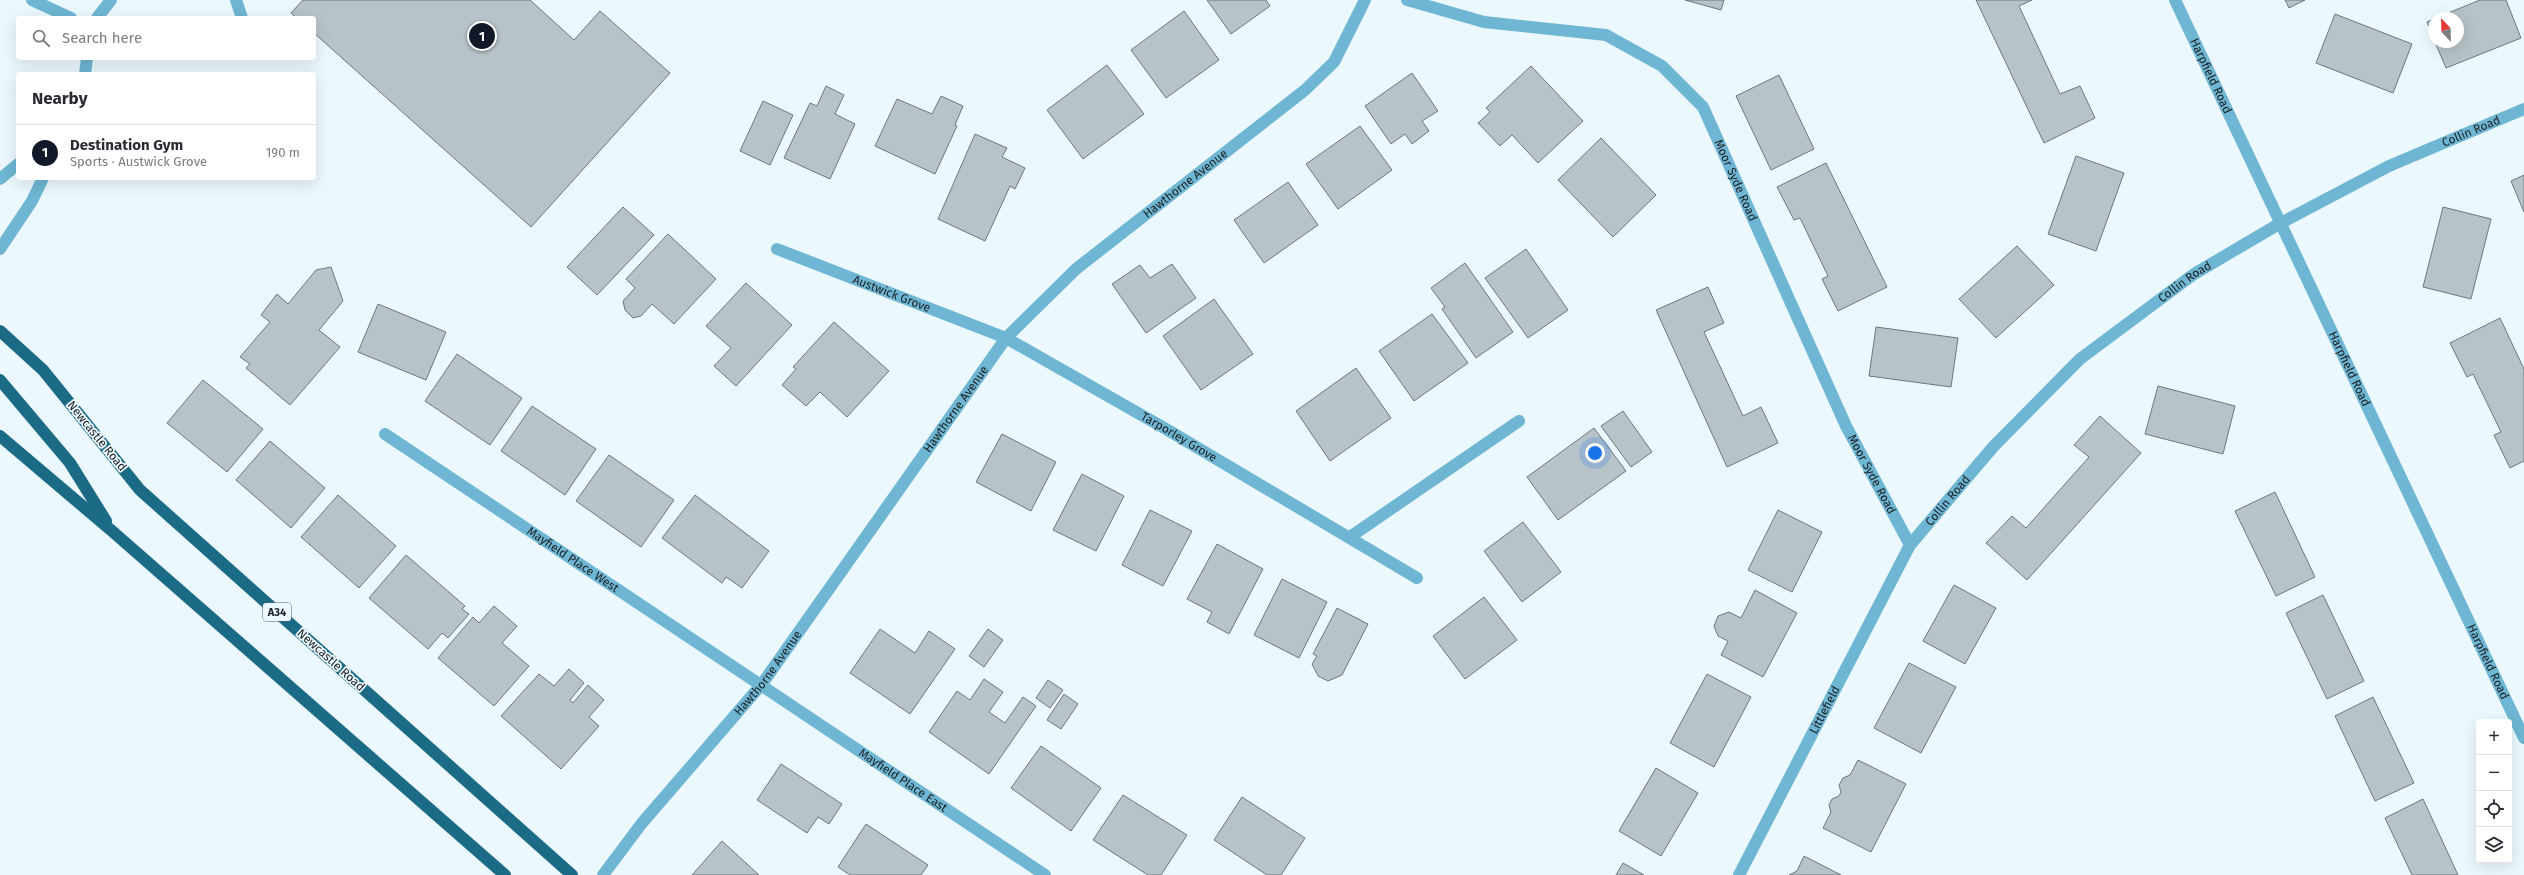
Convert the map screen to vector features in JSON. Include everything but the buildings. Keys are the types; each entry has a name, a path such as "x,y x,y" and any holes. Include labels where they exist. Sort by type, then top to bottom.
{"highway":[{"name":"Newcastle Road","path":"0,331 43,370 140,490 572,875"},
{"path":"0,380 70,464 112,531"},
{"path":"0,436 112,531 506,875"}],"street":[{"path":"32,0 67,16"},
{"path":"99,16 111,0"},
{"path":"236,0 241,16"},
{"name":"Hawthorne Avenue","path":"603,875 642,823 762,684 1006,338 1076,270 1305,90 1334,62 1365,0"},
{"name":"Moor Syde Road","path":"1407,0 1484,22 1606,35 1662,66 1703,107 1846,426 1910,545"},
{"name":"Harpfield Road","path":"2175,0 2279,224 2524,738"},
{"path":"85,72 87,60"},
{"name":"Collin Road","path":"1910,545 1993,448 2080,359 2194,274 2279,224 2389,166 2524,109"},
{"path":"0,179 16,166"},
{"path":"0,248 32,201 42,180"},
{"name":"Austwick Grove","path":"777,249 1006,338"},
{"name":"Tarporley Grove","path":"1006,338 1350,537 1417,578"},
{"path":"1350,537 1519,421"},
{"name":"Mayfield Place West","path":"385,434 762,684"},
{"name":"Littlefield","path":"1739,875 1910,545"},
{"name":"Mayfield Place East","path":"762,684 1045,875"}],"place":[{"name":"Destination Gym","path":"482,36"}]}
